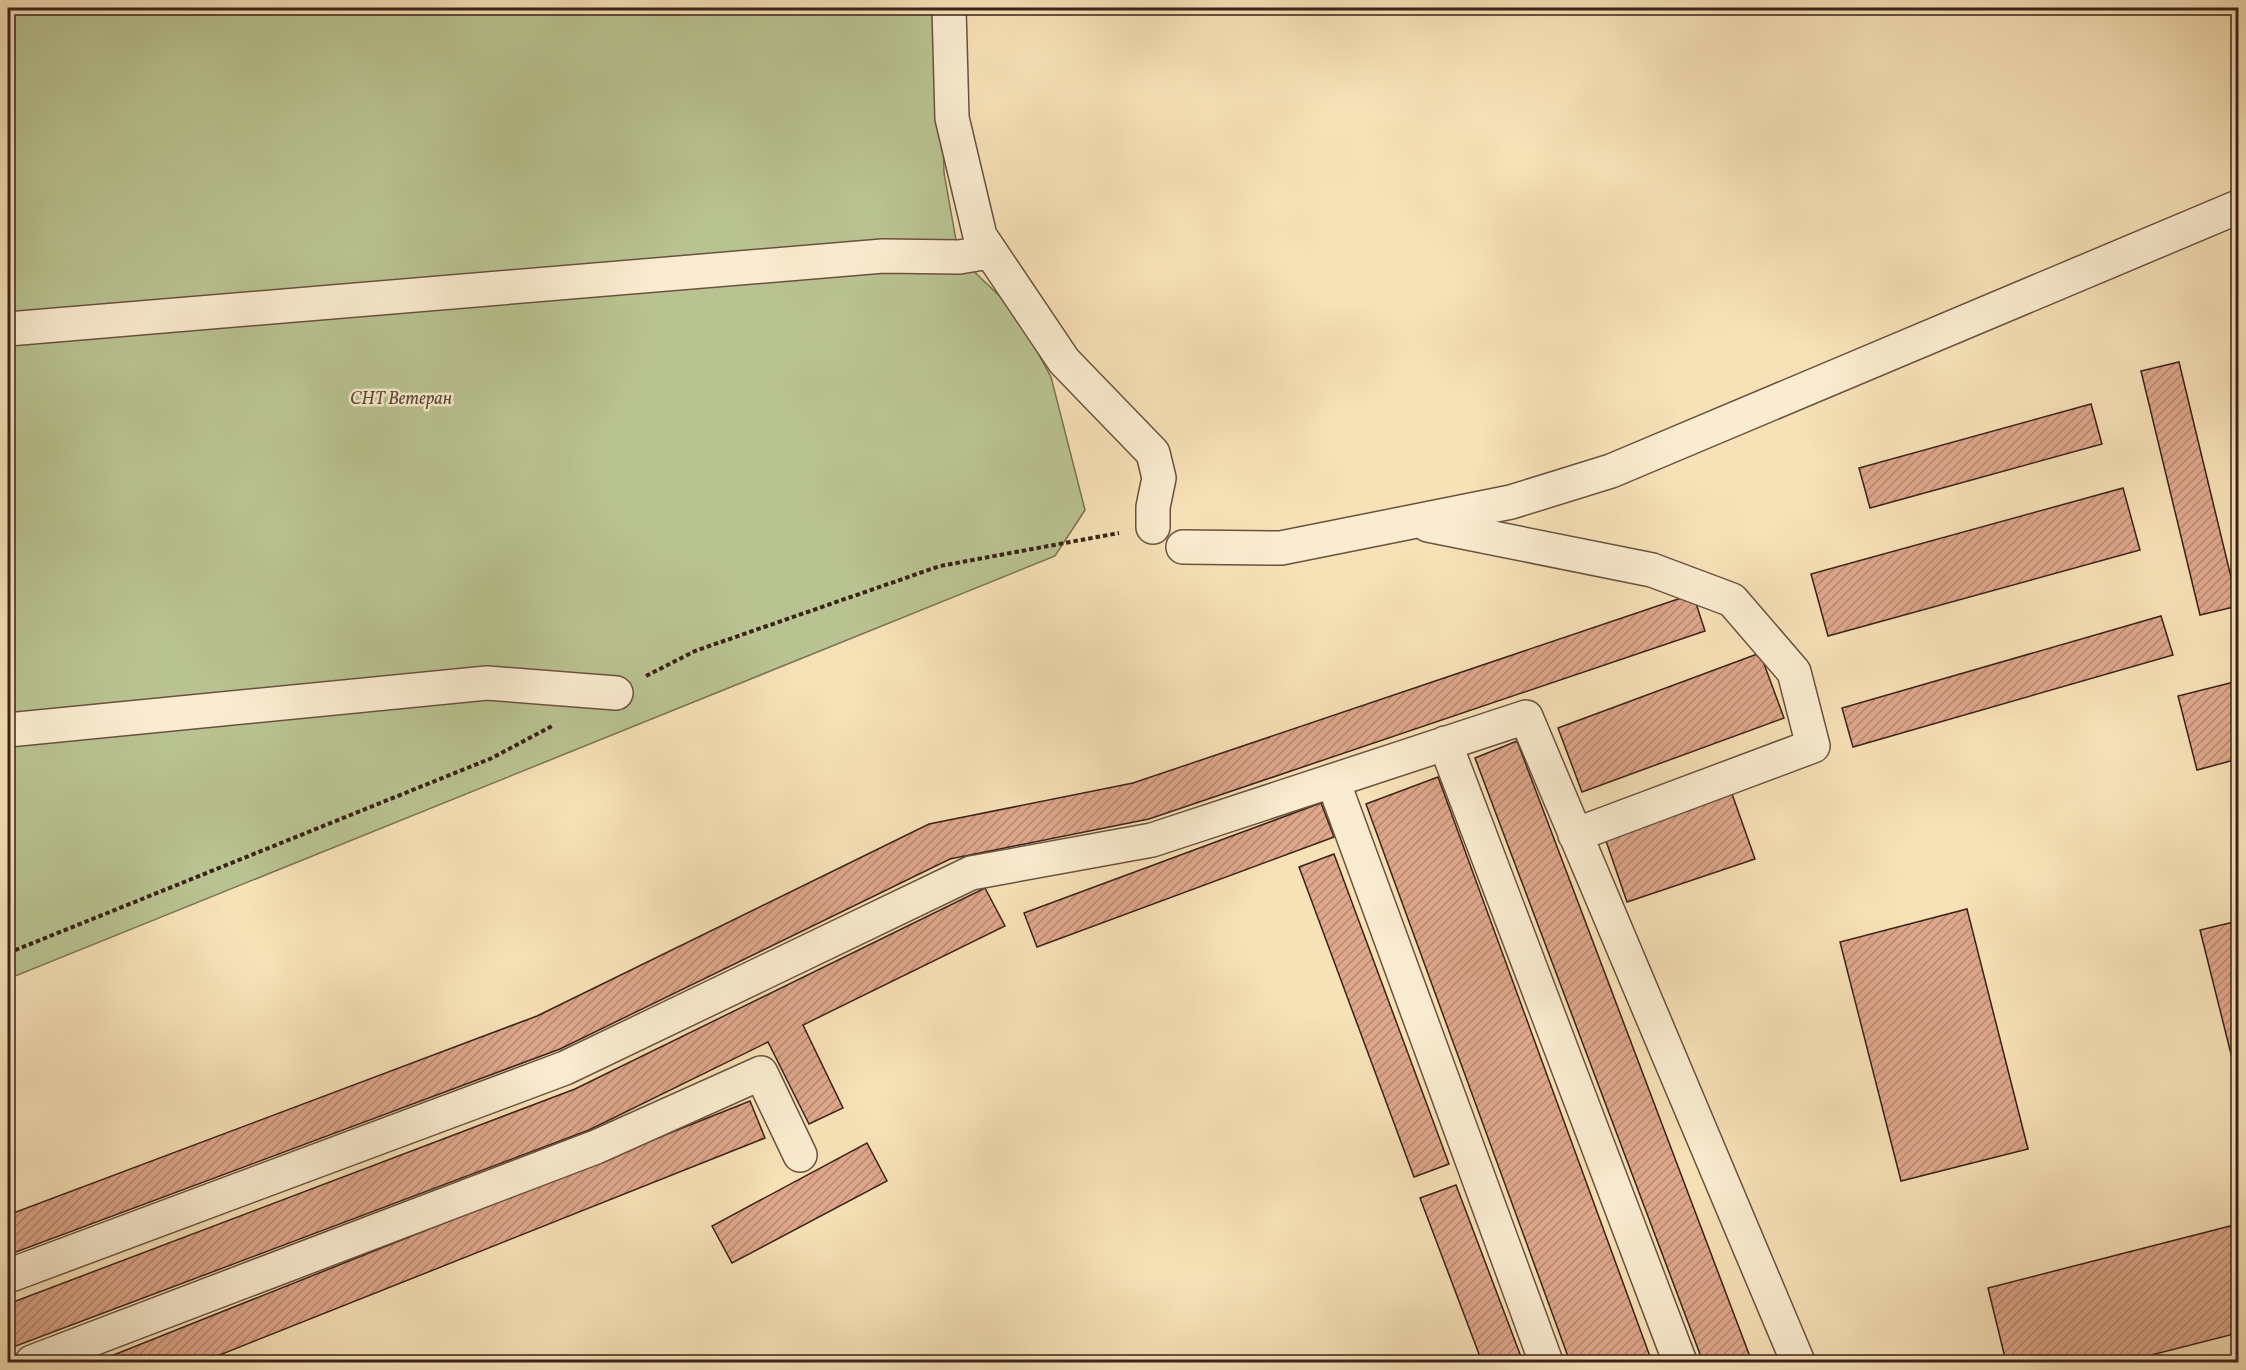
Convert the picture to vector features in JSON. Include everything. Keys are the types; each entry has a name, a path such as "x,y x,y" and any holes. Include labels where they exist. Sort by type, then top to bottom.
{"street":[{"path":"949,8 952,117 980,236 1064,361 1153,453 1159,478 1153,507 1153,527"},
{"path":"1183,547 1281,548 1511,502 1611,471 2238,207"},
{"path":"8,329 883,256 959,257 990,252"},
{"path":"1411,522 1652,570 1732,600 1794,672 1813,746 1575,835"},
{"path":"8,730 487,683 616,693"},
{"path":"8,1276 565,1068 971,873 1152,840 1526,717 1798,1362"},
{"path":"1445,743 1680,1362"},
{"path":"1333,781 1546,1362"},
{"path":"32,1362 596,1147 761,1073 800,1155"}],"green space":[{"name":"СНТ Ветеран","path":"8,8 940,8 944,173 959,257 1015,311 1051,377 1085,510 1055,556 8,979"}],"building":[{"path":"2179,362 2238,606 2200,615 2141,371"},
{"path":"2091,404 2102,444 1870,508 1859,468"},
{"path":"2123,488 2140,550 1828,636 1811,574"},
{"path":"1693,594 1705,631 1149,819 950,859 560,1049 8,1255 8,1215 537,1016 929,824 1133,783"},
{"path":"2161,616 2173,655 1853,747 1842,708"},
{"path":"1760,653 1784,718 1582,792 1558,728"},
{"path":"2238,681 2238,759 2197,770 2178,696"},
{"path":"1517,741 1752,1362 1703,1362 1475,758"},
{"path":"1438,777 1652,1362 1570,1362 1366,804"},
{"path":"1731,791 1755,859 1627,902 1604,835"},
{"path":"1321,803 1334,837 1037,947 1024,913"},
{"path":"1334,854 1449,1164 1414,1177 1299,867"},
{"path":"985,888 1005,926 803,1025 843,1108 809,1124 768,1042 589,1130 8,1349 8,1304 575,1089"},
{"path":"1967,909 2028,1149 1901,1181 1840,942"},
{"path":"2238,921 2238,1082 2200,930"},
{"path":"750,1101 765,1138 202,1362 96,1362"},
{"path":"867,1143 887,1181 732,1263 712,1226"},
{"path":"1456,1185 1523,1362 1482,1362 1420,1198"},
{"path":"2238,1224 2238,1333 2124,1362 2006,1362 1988,1288"}]}
